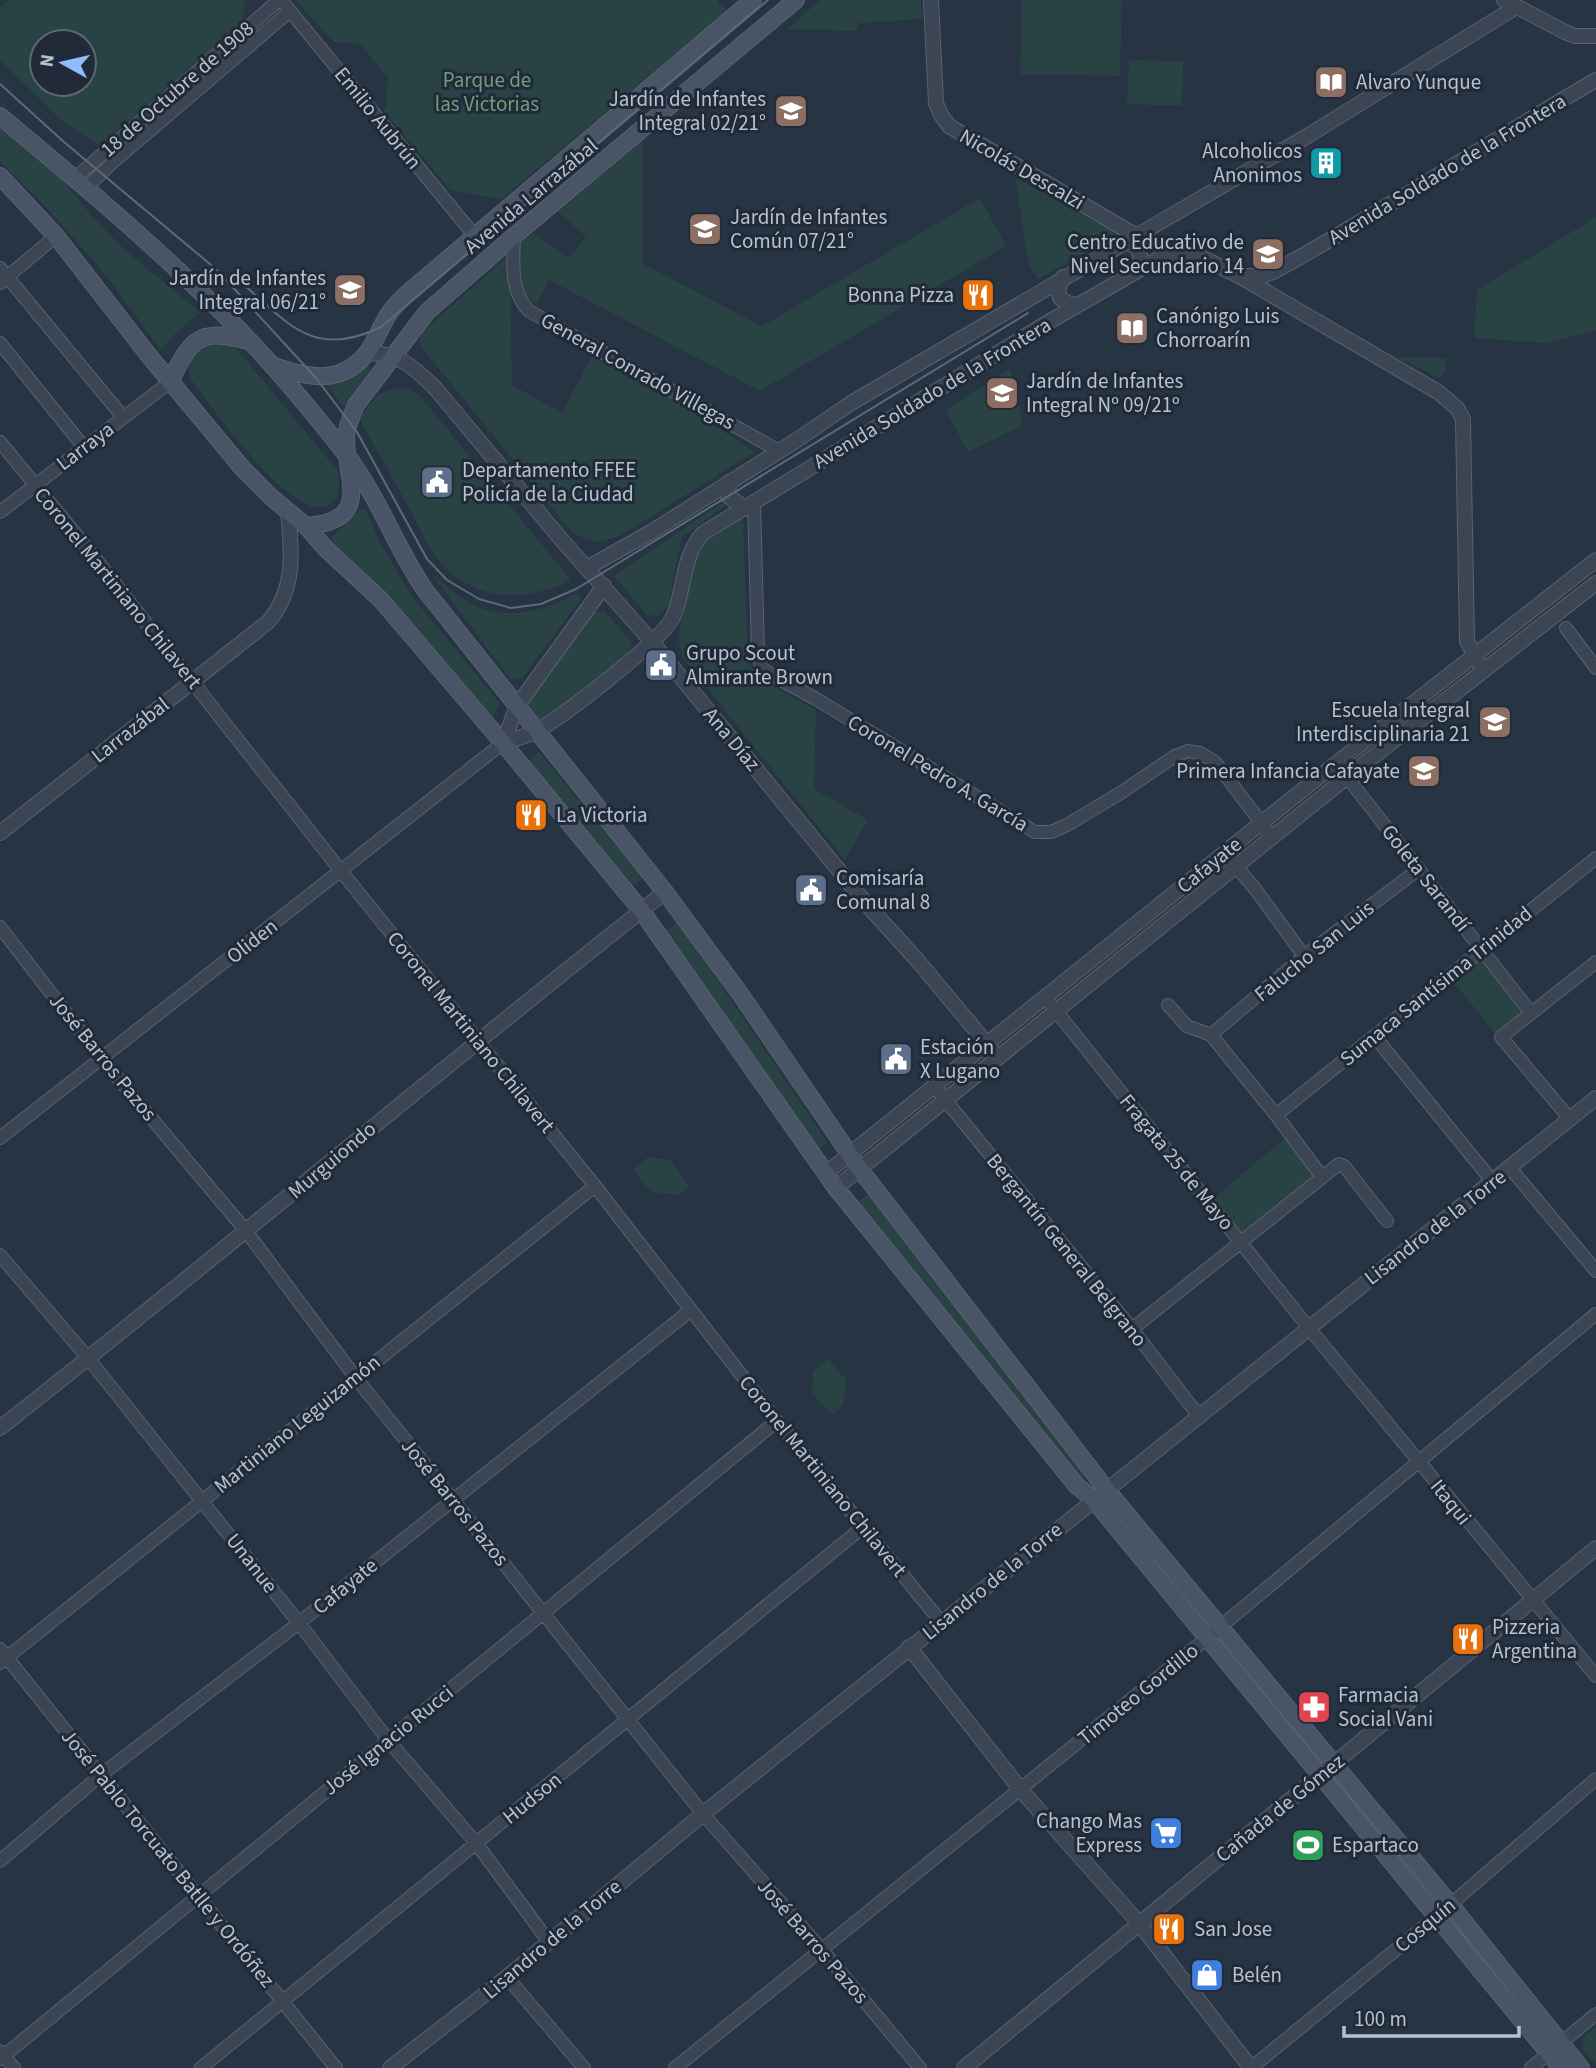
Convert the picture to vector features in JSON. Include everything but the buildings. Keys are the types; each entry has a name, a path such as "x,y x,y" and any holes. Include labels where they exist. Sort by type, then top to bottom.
{"main road":[{"name":"Avenida Larrazábal","path":"272,365 316,377 338,373 366,354 396,304 753,0"},
{"name":"Avenida Larrazábal","path":"306,526 330,523 344,513 351,495 350,459 346,438 349,420 356,405 427,312 796,0"},
{"path":"0,116 80,183 211,301 272,365 350,459 379,507 405,561 421,584 665,892 790,1066 859,1168 1207,1638 1437,1916 1555,2048 1581,2068"},
{"path":"0,176 56,236 170,382 243,469 381,600 641,910 836,1188 1076,1485 1100,1494 1220,1627 1335,1764 1450,1904 1555,2048 1561,2068"},
{"path":"544,176 562,198"},
{"path":"170,382 189,347 199,339 221,335 251,342"}],"street":[{"name":"Emilio Aubrún","path":"280,0 474,235"},
{"name":"18 de Octubre de 1908","path":"80,183 280,0"},
{"name":"Nicolás Descalzi","path":"932,0 934,88 941,116 949,125 1130,239"},
{"name":"Avenida Soldado de la Frontera","path":"587,568 779,451 851,403 1309,135 1510,3"},
{"path":"1510,3 1565,33 1596,36"},
{"name":"18 de Octubre de 1908","path":"80,183 113,162 290,11"},
{"name":"Avenida Soldado de la Frontera","path":"503,743 537,731 652,642 675,614 683,574 696,540 709,528 748,504 1078,304 1165,255 1185,252 1197,255 1240,276 1262,276 1275,271 1412,192 1513,128 1596,80"},
{"path":"56,236 3,276 124,417"},
{"name":"General Conrado Villegas","path":"514,236 516,289 522,304 529,312 779,451"},
{"path":"1130,239 1141,259 1136,271"},
{"path":"1240,276 1438,392 1457,408 1463,419 1467,641 1474,657 1485,671"},
{"path":"1063,277 1058,290 1060,298 1071,304 1078,304"},
{"path":"0,343 83,446"},
{"path":"366,354 393,355"},
{"name":"Ana Díaz","path":"393,355 436,389 652,642 869,906 998,1057"},
{"name":"Larraya","path":"0,512 170,382"},
{"name":"Coronel Martiniano Chilavert","path":"0,442 595,1186 778,1422 941,1622"},
{"path":"729,482 728,496 748,504"},
{"name":"Coronel Pedro A. García","path":"748,504 758,653 761,667 770,674 1035,832 1051,832 1067,825 1175,756 1188,751 1200,753 1215,762 1272,837"},
{"name":"Larrazábal","path":"0,833 260,630 282,603 287,590 291,565 288,511"},
{"name":"Cafayate","path":"825,1174 1262,823 1596,560"},
{"name":"Cafayate","path":"836,1188 1347,777 1596,583"},
{"path":"503,743 517,706 604,586"},
{"path":"1566,628 1596,668"},
{"name":"Oliden","path":"0,1138 503,743"},
{"name":"Goleta Sarandí","path":"1347,777 1531,1013"},
{"path":"1225,853 1304,956"},
{"name":"Sumaca Santísima Trinidad","path":"1276,1115 1596,858"},
{"name":"Falucho San Luis","path":"1211,1035 1304,956 1419,869"},
{"name":"Murguiondo","path":"0,1428 246,1231 477,1040 665,892"},
{"name":"José Barros Pazos","path":"0,927 101,1058 246,1231 356,1378 703,1814 823,1951 920,2068"},
{"path":"1570,1119 1501,1037 1596,962"},
{"name":"Fragata 25 de Mayo","path":"1045,997 1308,1327"},
{"path":"1168,1005 1187,1026 1211,1035 1322,1177"},
{"path":"1375,1037 1493,1182"},
{"name":"Bergantín General Belgrano","path":"934,1086 1132,1329 1198,1415"},
{"name":"Lisandro de la Torre","path":"390,2068 507,1978 909,1647 1596,1098"},
{"path":"1132,1329 1339,1164 1344,1166 1387,1221"},
{"path":"1510,1168 1596,1271"},
{"name":"Martiniano Leguizamón","path":"2,1657 595,1186"},
{"name":"Unanue","path":"0,1255 88,1358 202,1500 388,1740 476,1843 549,1942"},
{"name":"Cafayate","path":"0,1861 100,1775 299,1623 691,1310"},
{"name":"Timoteo Gordillo","path":"675,2068 1207,1638 1596,1314"},
{"name":"Itaqui","path":"1308,1327 1596,1676"},
{"name":"José Ignacio Rucci","path":"1,2055 778,1422"},
{"name":"Hudson","path":"201,2068 863,1527"},
{"name":"Cañada de Gómez","path":"964,2068 1596,1548"},
{"path":"909,1647 1021,1790 1139,1923 1251,2068"},
{"name":"José Pablo Torcuato Batlle y Ordóñez","path":"2,1657 198,1894 336,2068"},
{"name":"Cosquín","path":"1251,2068 1437,1916 1596,1779"},
{"path":"507,1978 584,2068"},
{"path":"1531,2068 1596,2014"},
{"path":"1,2055 14,2068"}],"green space":[{"path":"9,0 245,0 243,19 239,26 99,146 60,119 39,98 98,98 98,28 28,28 28,88 0,60 0,8"},
{"name":"Parque de las Victorias","path":"295,0 719,0 727,11 501,199 450,190 383,110 386,107 388,78 360,44 334,42"},
{"path":"820,0 921,0 922,19 859,23 857,31 787,29"},
{"path":"1022,0 1122,0 1120,76 1020,74"},
{"path":"1129,60 1183,61 1182,106 1127,104"},
{"path":"0,127 57,172 91,215 125,250 200,312 161,350 100,268 44,205 0,162"},
{"path":"643,139 643,264 762,326 980,198 1006,246 760,391 549,280 536,305 524,292 519,277 520,243 533,233 569,258 586,237 558,212"},
{"path":"1015,177 1120,234 1038,279 1029,265"},
{"path":"1596,217 1596,331 1545,343 1474,338 1477,290"},
{"path":"506,258 510,263 512,385 562,413 596,348 755,452 620,536 594,541 570,530 421,347 420,338 424,330"},
{"path":"202,343 226,343 236,348 338,471 339,490 332,502 313,507 295,498 274,481 233,435 190,378 191,359"},
{"path":"1396,357 1446,358 1446,371 1439,378"},
{"path":"364,365 369,365 373,371 346,409 327,386 345,380"},
{"path":"1010,369 1023,425 968,452 946,410"},
{"path":"396,388 410,389 421,397 571,580 534,593 498,594 480,590 449,571 427,543 359,418 378,394"},
{"path":"723,502 728,504 682,537 668,606 659,616 647,615 614,576"},
{"path":"360,510 367,511 379,540 410,594 500,703 493,717 387,597 332,545 332,537"},
{"path":"743,519 748,661 769,683 816,710 814,789 868,820 845,860 683,658 678,639 696,553 703,543"},
{"path":"431,573 465,600 493,612 536,609 578,593 581,599 523,677 511,680"},
{"path":"604,611 631,641 630,653 546,720 537,719 526,703 591,613"},
{"path":"539,752 643,878 631,888 528,761"},
{"path":"678,922 828,1143 816,1151 664,932"},
{"path":"1479,956 1523,1011 1496,1035 1452,980"},
{"path":"1290,1134 1322,1177 1242,1243 1209,1202"},
{"path":"648,1157 670,1160 690,1187 679,1195 651,1192 633,1170"},
{"path":"868,1194 1088,1474 1080,1481 855,1205"},
{"path":"828,1358 846,1380 843,1405 832,1415 812,1393 813,1371"},
{"path":"1596,2026 1596,2065 1582,2049 1584,2037"}],"tram line":[{"path":"236,278 286,321 318,338 336,340 381,327 768,0"},
{"path":"0,84 64,142 217,270 316,378 357,432 427,559 447,580 479,599 511,608 541,604 576,589 1028,313"}],"place":[{"name":"Alvaro Yunque","path":"1331,82"},
{"name":"Jardín de Infantes Integral 02/21°","path":"791,111"},
{"name":"Alcoholicos Anonimos","path":"1326,163"},
{"name":"Jardín de Infantes Común 07/21°","path":"705,229"},
{"name":"Centro Educativo de Nivel Secundario 14","path":"1268,254"},
{"name":"Jardín de Infantes Integral 06/21°","path":"350,290"},
{"name":"Bonna Pizza","path":"978,295"},
{"name":"Canónigo Luis Chorroarín","path":"1132,328"},
{"name":"Jardín de Infantes Integral Nº 09/21º","path":"1002,393"},
{"name":"Departamento FFEE Policía de la Ciudad","path":"437,482"},
{"name":"Grupo Scout Almirante Brown","path":"661,665"},
{"name":"Escuela Integral Interdisciplinaria 21","path":"1495,722"},
{"name":"Primera Infancia Cafayate","path":"1424,771"},
{"name":"La Victoria","path":"531,815"},
{"name":"Comisaría Comunal 8","path":"811,890"},
{"name":"Estación X Lugano","path":"896,1059"},
{"name":"Pizzeria Argentina","path":"1468,1639"},
{"name":"Farmacia Social Vani","path":"1314,1707"},
{"name":"Chango Mas Express","path":"1166,1833"},
{"name":"Espartaco","path":"1308,1845"},
{"name":"San Jose","path":"1169,1929"},
{"name":"Belén","path":"1207,1975"}]}
